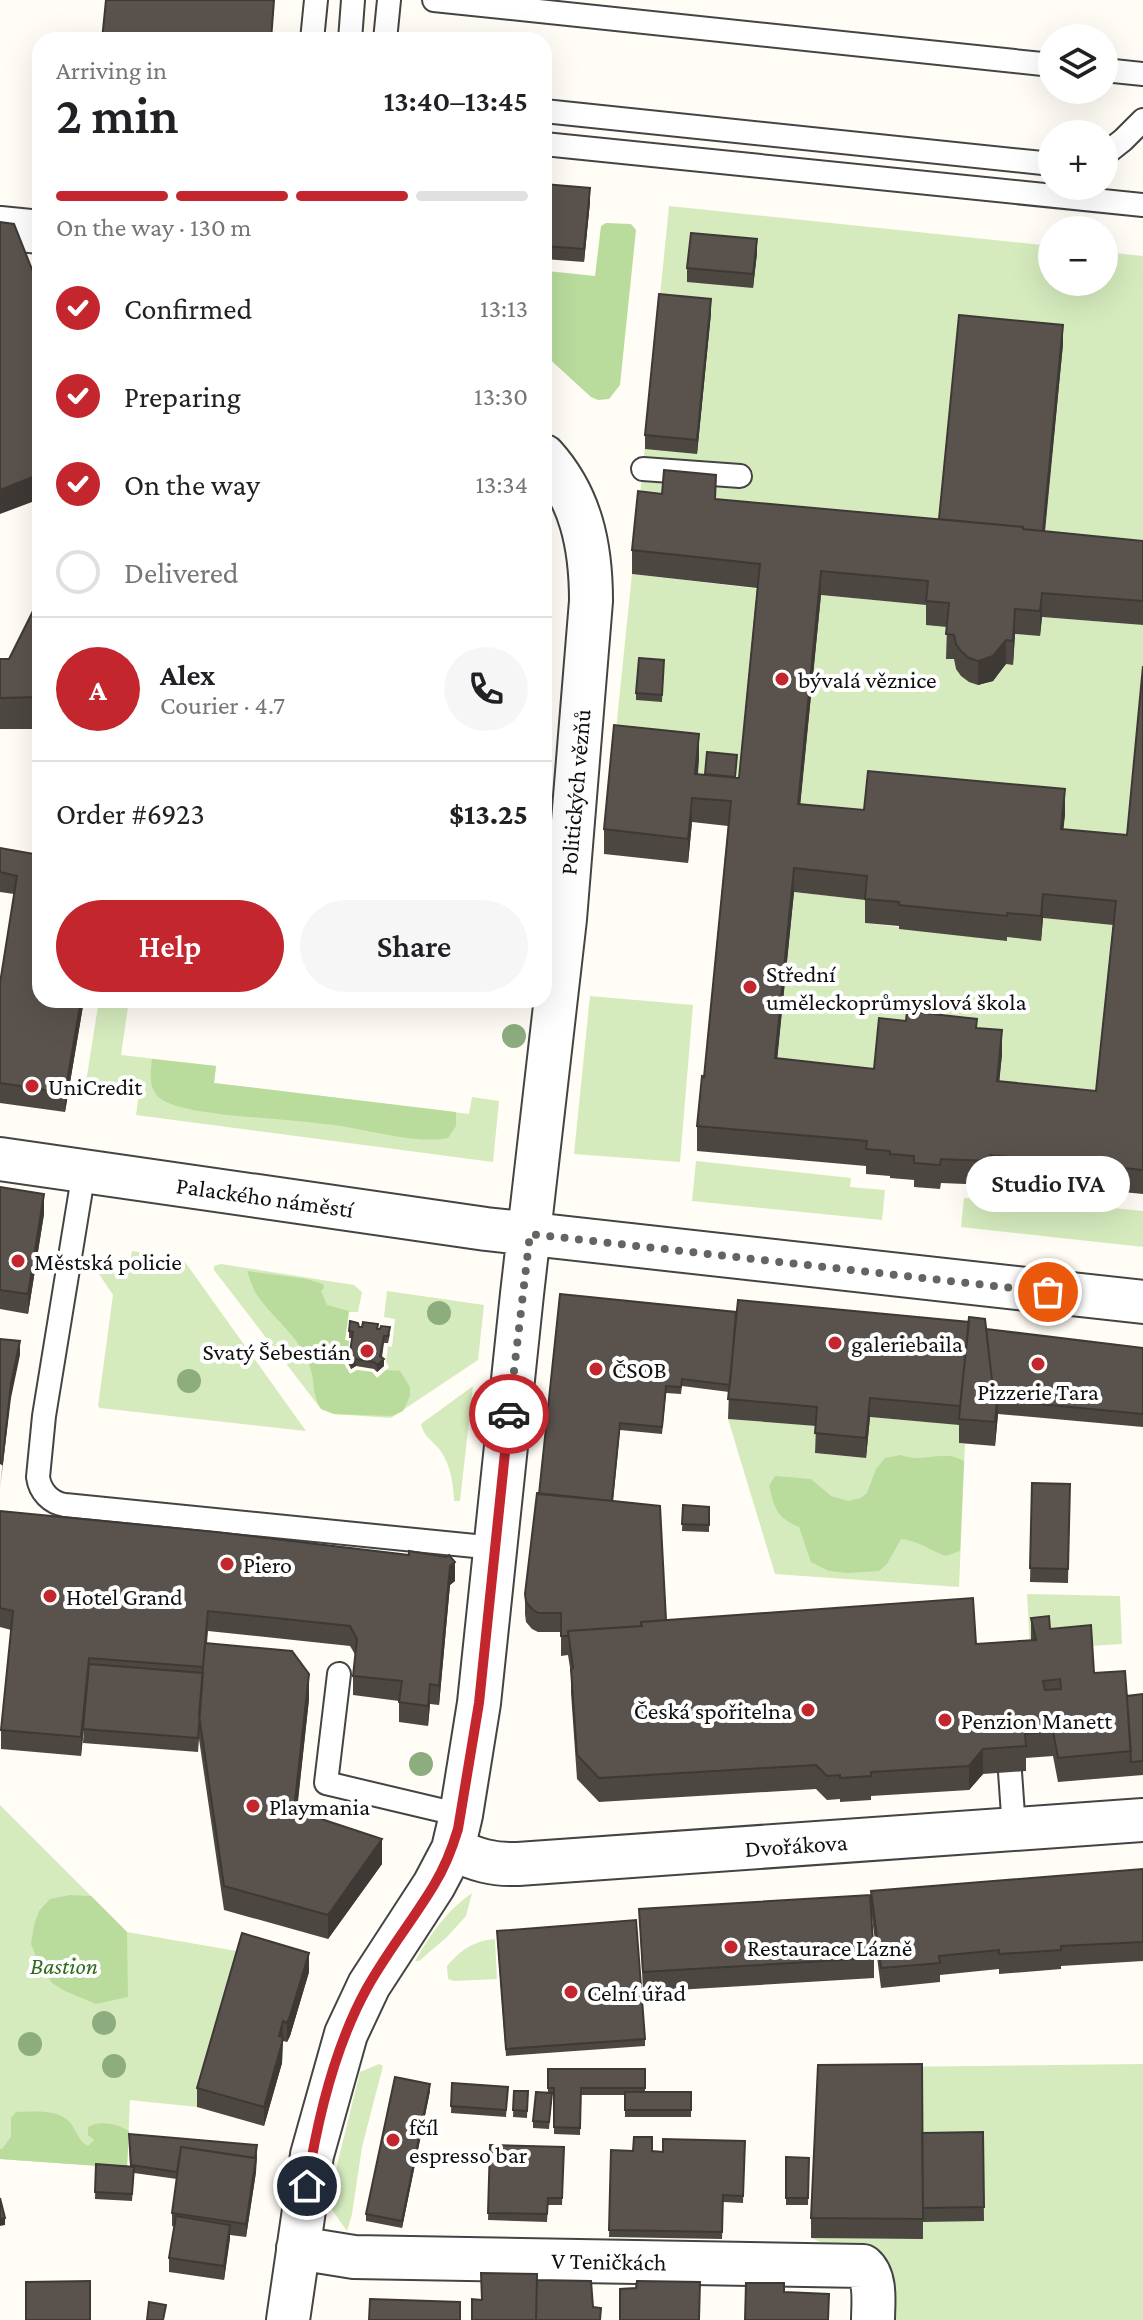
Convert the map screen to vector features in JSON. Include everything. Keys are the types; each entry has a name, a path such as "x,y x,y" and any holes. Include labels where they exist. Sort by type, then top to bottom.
{"street":[{"path":"0,228 32,231"},
{"name":"Politických vězňů","path":"288,2320 312,2155 346,2034 369,1985 434,1885 457,1832 479,1703 565,919 591,601 589,561 579,514 568,486 552,466"},
{"name":"Palackého náměstí","path":"0,1159 530,1234 1143,1302"},
{"name":"Dvořákova","path":"457,1832 475,1860 507,1865 1143,1820"},
{"name":"V Teničkách","path":"298,2248 354,2257 857,2265 863,2266 871,2274 873,2320"}],"lane":[{"path":"313,32 316,0"},
{"path":"351,32 353,0"},
{"path":"386,32 389,0"},
{"path":"434,0 1038,64"},
{"path":"1118,71 1143,74"},
{"path":"552,112 1038,163"},
{"path":"1118,142 1143,120"},
{"path":"552,145 1143,205"},
{"path":"643,469 740,476"},
{"path":"84,1171 44,1416 38,1477 50,1499 65,1505 495,1548"},
{"path":"339,1674 326,1783 457,1832"},
{"path":"1010,1772 1014,1829"}],"green space":[{"path":"669,206 1038,245 1038,296 1118,296 1118,253 1143,256 1143,565 638,516"},
{"path":"606,223 631,224 636,230 620,385 609,399 598,400 552,361 552,272 595,276 601,226"},
{"path":"632,574 760,589 739,802 695,798 699,758 614,749"},
{"path":"821,595 928,605 949,627 956,669 978,685 995,679 1006,664 1013,665 1015,634 1040,636 1042,617 1143,625 1143,695 1127,859 1061,854 1064,814 864,834 798,828"},
{"path":"794,892 867,900 865,923 1007,940 1007,937 1041,941 1043,918 1116,925 1096,1116 775,1082"},
{"path":"590,996 693,1005 680,1162 574,1154"},
{"path":"98,1008 128,1008 121,1055 216,1066 214,1083 469,1114 472,1097 499,1101 493,1162 136,1115 140,1086 132,1089 86,1082"},
{"path":"152,1059 216,1066 214,1083 456,1112 456,1126 448,1138 434,1140 188,1109 166,1102 156,1094 151,1078"},
{"path":"696,1161 851,1178 850,1187 885,1190 882,1220 692,1201"},
{"path":"1005,1197 1143,1211 1143,1247 961,1227 964,1198 1004,1201"},
{"path":"132,1251 151,1254 150,1267 172,1270 174,1257 185,1262 306,1431 98,1406 113,1295 91,1262 129,1266"},
{"path":"221,1264 354,1285 362,1292 358,1312 349,1312 345,1340 349,1341 347,1356 342,1360 350,1374 357,1370 372,1372 377,1378 389,1367 386,1362 388,1346 392,1347 395,1319 384,1317 387,1291 484,1305 478,1360 391,1418 334,1414 321,1409 214,1270 214,1266"},
{"path":"247,1271 323,1284 321,1291 327,1305 349,1311 345,1340 349,1341 347,1356 342,1360 350,1374 357,1370 372,1372 377,1378 386,1370 400,1371 410,1387 410,1396 403,1411 392,1416 334,1414 321,1409 305,1356 257,1295"},
{"path":"473,1386 460,1501 454,1501 447,1462 421,1424"},
{"path":"870,1417 961,1425 959,1443 965,1444 959,1587 775,1574 728,1419 817,1426 815,1453 866,1458"},
{"path":"901,1455 917,1458 949,1456 964,1461 960,1551 946,1556 901,1539 887,1564 879,1571 829,1571 811,1562 799,1527 785,1520 775,1506 769,1486 775,1476 811,1479 831,1496 848,1501 867,1493 876,1469 885,1458"},
{"path":"1027,1594 1120,1596 1122,1644 1030,1650"},
{"name":"Bastion","path":"0,1805 127,1932 242,1952 197,2107 130,2100 127,2168 0,2159"},
{"path":"472,1893 466,1916 447,1937 415,1961 454,1907"},
{"path":"70,1895 91,1896 127,1932 128,1997 96,2004 52,1983 40,1966 31,1944 39,1911 50,1899"},
{"path":"495,1939 497,1979 448,1979 447,1966 457,1955 474,1944"},
{"path":"379,2064 383,2066 362,2147 347,2231 330,2207 338,2161 360,2072"},
{"path":"1143,2064 1143,2320 889,2320 888,2269 811,2238 886,2067"},
{"path":"16,2112 47,2112 61,2116 88,2146 94,2140 88,2135 88,2127 93,2125 104,2123 129,2131 127,2168 0,2159 0,2149 11,2137 11,2118"}],"building":[{"path":"106,0 274,0 272,32 103,32"},
{"path":"552,185 590,188 584,249 552,247"},
{"path":"0,222 14,224 32,269 32,477 0,490"},
{"path":"691,233 757,239 753,274 687,268"},
{"path":"659,294 711,299 697,440 645,435"},
{"path":"959,315 1063,325 1043,531 939,519"},
{"path":"664,470 716,475 715,499 1143,541 1143,601 1042,593 1040,611 1015,609 1013,641 1006,640 993,656 978,661 961,651 954,635 946,634 949,603 926,601 928,581 821,571 798,804 864,810 868,771 1065,789 1061,829 1127,835 1143,666 1143,1170 990,1155 990,1161 941,1159 940,1165 914,1163 914,1156 866,1149 867,1141 697,1126 731,801 692,798 688,839 604,829 614,725 699,734 695,774 739,778 760,564 632,550 638,491 662,494","holes":["794,868 867,876 865,899 1007,916 1007,913 1041,916 1043,894 1116,901 1096,1091 997,1081 1002,1030 976,1028 977,1019 907,1011 906,1021 879,1018 874,1069 775,1058"]},
{"path":"32,613 32,697 0,698 0,659 9,659"},
{"path":"639,658 664,660 662,695 636,693"},
{"path":"707,752 737,755 735,777 705,774"},
{"path":"0,848 32,854 32,1008 80,1008 65,1093 0,1083 0,983 17,876 0,872"},
{"name":"Městská policie","path":"0,1187 44,1194 28,1294 0,1290"},
{"path":"560,1294 736,1312 730,1385 682,1379 681,1387 666,1386 662,1427 620,1423 612,1501 539,1494"},
{"path":"738,1300 969,1322 960,1406 870,1398 866,1438 815,1433 817,1407 728,1399"},
{"path":"969,1317 985,1319 993,1389 998,1389 995,1422 959,1419"},
{"name":"Svatý Šebestián","path":"350,1321 358,1323 359,1327 363,1322 378,1324 377,1329 390,1327 388,1336 384,1336 380,1356 384,1359 377,1365 356,1359 351,1362 347,1354 353,1332 349,1331"},
{"path":"986,1329 1143,1348 1143,1414 998,1400 998,1389 993,1389"},
{"path":"0,1339 20,1341 11,1384 2,1464 0,1463"},
{"path":"1032,1483 1070,1484 1068,1569 1030,1568"},
{"path":"537,1493 660,1506 666,1620 641,1622 641,1626 568,1631 568,1636 561,1636 561,1613 538,1613 532,1609 526,1602 525,1594"},
{"path":"683,1505 709,1507 709,1525 682,1524"},
{"path":"0,1511 409,1555 409,1551 449,1555 455,1562 450,1566 439,1686 430,1684 428,1706 399,1702 402,1681 353,1676 357,1639 350,1626 208,1611 203,1667 89,1658 81,1737 1,1730 13,1611 0,1608"},
{"name":"Česká spořitelna","path":"973,1598 976,1644 1036,1640 1031,1618 1049,1616 1050,1629 1091,1625 1094,1673 1125,1671 1131,1751 1058,1758 1053,1731 1025,1734 1026,1746 983,1749 969,1766 871,1772 871,1776 840,1778 840,1775 827,1776 816,1765 599,1778 577,1755 568,1631 642,1626 641,1622","holes":["1060,1679 1061,1689 1045,1690 1043,1681"]},
{"name":"Playmania","path":"205,1643 292,1651 309,1674 294,1810 382,1839 328,1915 224,1886 199,1715"},
{"path":"89,1664 203,1673 198,1738 83,1729"},
{"path":"1143,1694 1143,1761 1131,1762 1127,1696"},
{"path":"1143,1869 1143,1942 1061,1946 1061,1950 999,1954 999,1950 939,1956 940,1963 881,1968 871,1891"},
{"path":"870,1895 874,1958 643,1972 639,1909"},
{"name":"Celní úřad","path":"636,1920 645,2039 506,2049 497,1931"},
{"path":"242,1933 309,1953 290,2016 287,2023 283,2021 279,2036 283,2037 282,2043 264,2107 197,2088"},
{"path":"922,2064 923,2219 811,2218 818,2065"},
{"path":"548,2069 645,2069 645,2088 581,2088 580,2128 554,2127 554,2088 548,2088"},
{"path":"395,2077 430,2084 402,2221 366,2214"},
{"path":"452,2083 508,2087 506,2110 451,2106"},
{"path":"514,2091 528,2091 527,2111 513,2110"},
{"path":"536,2092 552,2093 549,2122 533,2121"},
{"path":"625,2092 691,2092 691,2110 625,2110"},
{"path":"983,2132 984,2207 923,2208 922,2133"},
{"path":"129,2134 257,2145 255,2158 181,2147 177,2172 131,2165"},
{"path":"634,2137 652,2137 652,2151 663,2152 663,2139 745,2141 743,2196 723,2195 722,2232 609,2230 611,2150 633,2151"},
{"path":"490,2145 564,2147 562,2198 548,2198 547,2214 488,2213"},
{"path":"181,2147 256,2158 246,2224 172,2213"},
{"path":"786,2157 809,2158 808,2198 786,2198"},
{"path":"96,2164 134,2167 132,2194 95,2192"},
{"path":"0,2198 5,2218 0,2219"},
{"path":"176,2216 230,2225 224,2266 169,2258"},
{"path":"481,2273 537,2274 536,2320 472,2320 472,2299 482,2300"},
{"path":"537,2280 591,2281 593,2307 601,2308 600,2320 536,2320"},
{"path":"90,2281 90,2320 26,2320 26,2282"},
{"path":"637,2281 700,2282 699,2320 620,2320 620,2289 636,2288"},
{"path":"746,2283 784,2283 784,2292 829,2294 828,2320 745,2320"},
{"path":"370,2299 460,2302 460,2320 369,2320"},
{"path":"149,2302 166,2305 163,2320 147,2320"}],"way so far":[{"path":"509,1414 530,1234 1048,1292"}],"place":[{"name":"bývalá věznice","path":"782,679"},
{"name":"Střední uměleckoprůmyslová škola","path":"750,987"},
{"name":"UniCredit","path":"32,1086"},
{"name":"Městská policie","path":"18,1261"},
{"name":"Studio IVA","path":"1048,1292"},
{"name":"galeriebaila","path":"835,1343"},
{"name":"Svatý Šebestián","path":"367,1351"},
{"name":"Pizzerie Tara","path":"1038,1364"},
{"name":"ČSOB","path":"596,1369"},
{"name":"Piero","path":"227,1564"},
{"name":"Hotel Grand","path":"50,1596"},
{"name":"Česká spořitelna","path":"808,1710"},
{"name":"Penzion Manett","path":"945,1720"},
{"name":"Playmania","path":"253,1806"},
{"name":"Restaurace Lázně","path":"731,1947"},
{"name":"Celní úřad","path":"571,1992"},
{"name":"fčíl espresso bar","path":"393,2140"}],"route":[{"path":"307,2186 329,2089 356,2009 434,1885 453,1849 479,1703 509,1414"}]}
